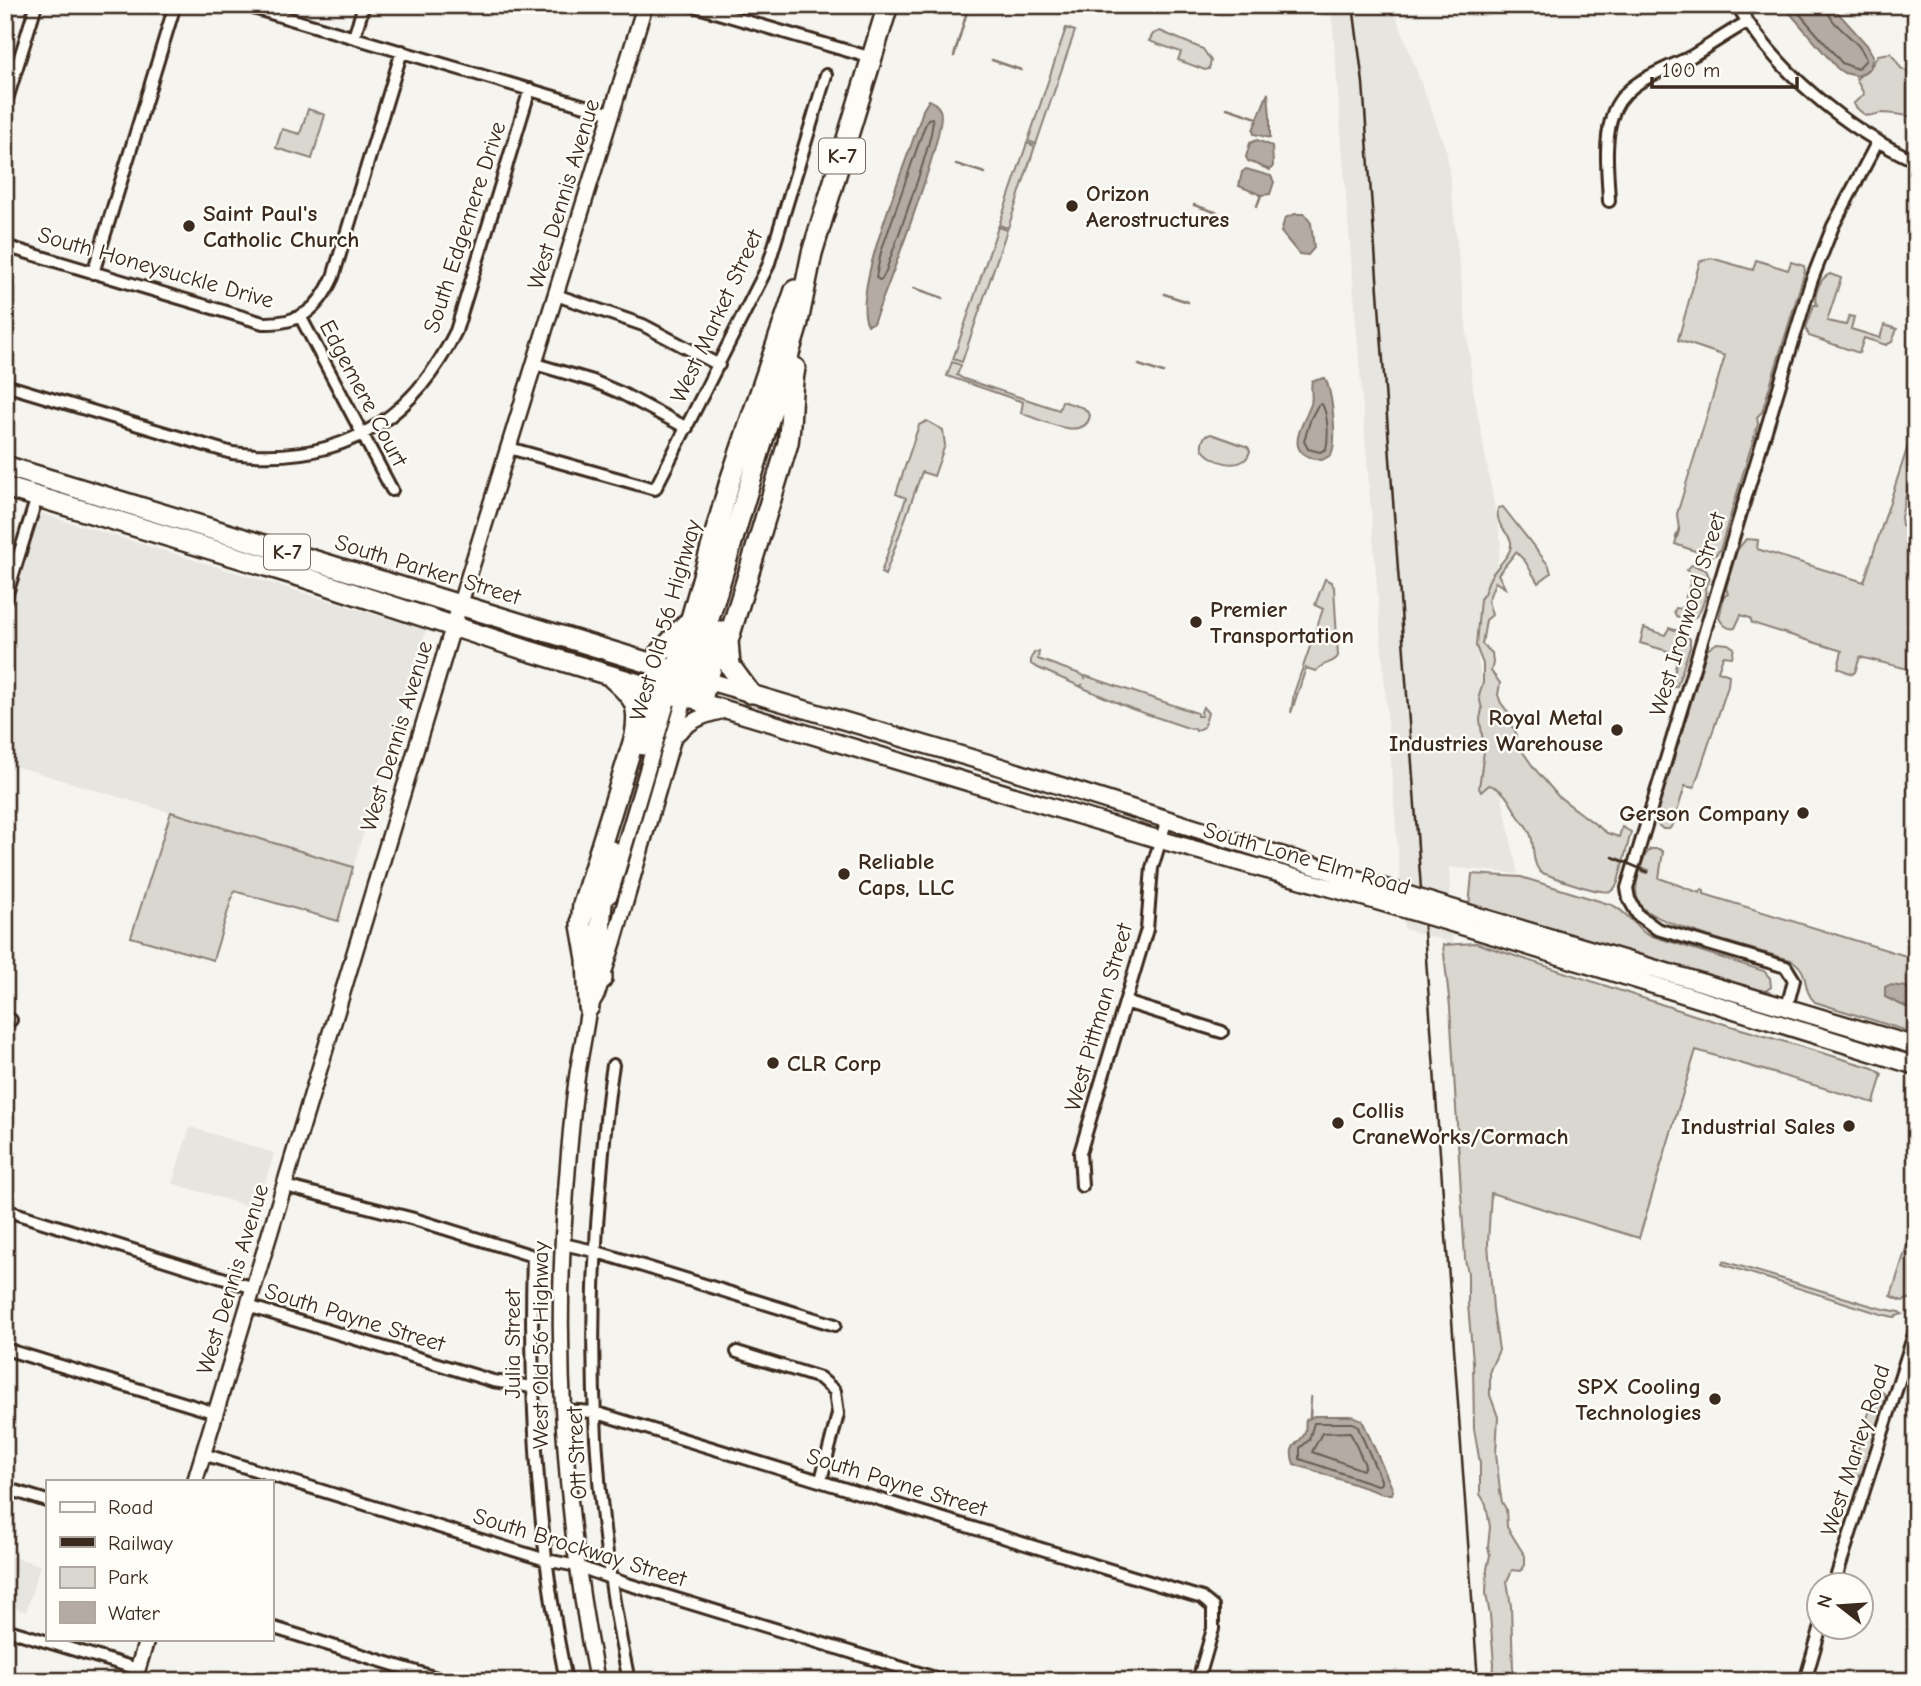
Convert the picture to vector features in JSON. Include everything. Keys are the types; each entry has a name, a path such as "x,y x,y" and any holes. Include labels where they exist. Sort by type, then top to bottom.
{"highway":[{"name":"West Old 56 Highway","path":"679,696 692,676 797,327 812,253 888,5"},
{"name":"West Old 56 Highway","path":"692,676 692,614 730,481 791,299 812,253"},
{"path":"750,693 730,666 728,641 788,443 792,419 791,387 809,307 812,253"},
{"path":"772,355 778,390"},
{"name":"South Parker Street","path":"5,466 692,676"},
{"name":"South Parker Street","path":"5,487 306,578 679,696"},
{"name":"K-7","path":"652,662 692,614"},
{"path":"652,662 658,676 679,696"},
{"path":"589,1007 587,959 581,925 583,904 638,719 634,700 608,675"},
{"path":"602,979 601,900 606,870 679,696 692,676"}],"main road":[{"name":"South Lone Elm Road","path":"692,676 1167,819 1371,891 1916,1066"},
{"name":"South Lone Elm Road","path":"679,696 1161,839 1371,891"},
{"name":"South Lone Elm Road","path":"1471,922 1787,1007 1916,1046"}],"street":[{"path":"5,106 36,5"},
{"path":"93,273 174,5"},
{"path":"243,5 611,114"},
{"path":"354,37 363,5"},
{"name":"West Dennis Avenue","path":"195,1480 645,5"},
{"path":"691,5 872,58"},
{"path":"1737,5 1747,22 1780,62 1809,90 1878,141 1916,161"},
{"path":"1609,201 1607,144 1610,123 1625,94 1647,76 1690,57 1747,22"},
{"name":"South Honeysuckle Drive","path":"5,246 263,323 277,323 300,316 325,295 333,278 402,51"},
{"name":"West Market Street","path":"509,448 655,489 768,266 826,75"},
{"name":"South Edgemere Drive","path":"5,385 232,453 260,457 303,454 363,435 397,411 416,393 434,371 456,331 530,89"},
{"name":"West Ironwood Street","path":"1787,1007 1794,980 1786,967 1657,929 1638,915 1629,899 1627,888 1811,282 1833,226 1878,141"},
{"path":"556,295 643,325 719,365"},
{"name":"Edgemere Court","path":"300,316 392,490"},
{"path":"535,364 593,381 687,428"},
{"path":"5,600 43,478"},
{"name":"West Old 56 Highway","path":"589,1007 602,979 673,738 679,696"},
{"path":"673,738 698,718 728,710"},
{"name":"West Pittman Street","path":"1082,1186 1080,1153 1147,929 1152,868 1167,819"},
{"name":"West Old 56 Highway","path":"597,1681 577,1566 568,1487 561,1315 575,1094 600,945"},
{"path":"1125,1002 1222,1032"},
{"name":"Ott Street","path":"613,1065 594,1251 594,1412 600,1501 609,1576 629,1681"},
{"name":"Julia Street","path":"285,1186 414,1219 533,1256 532,1387 538,1482 551,1603 566,1681"},
{"path":"5,1210 254,1288"},
{"path":"564,1244 835,1325"},
{"name":"South Payne Street","path":"248,1306 493,1381 532,1387"},
{"name":"West Marley Road","path":"1838,1570 1916,1328"},
{"path":"5,1349 216,1413"},
{"path":"737,1352 820,1378 835,1391 838,1402 836,1424 821,1480"},
{"name":"South Payne Street","path":"563,1410 594,1412 1202,1598 1213,1607 1213,1629 1198,1681"},
{"name":"South Brockway Street","path":"204,1454 546,1560 577,1566 624,1583 945,1681"},
{"path":"5,1488 46,1501"},
{"path":"5,1629 136,1675 147,1640"},
{"path":"273,1629 446,1681"},
{"path":"1805,1681 1817,1640"}],"shaded area":[{"path":"1331,5 1392,5 1447,152 1473,387 1501,543 1478,658 1490,740 1518,874 1449,867 1453,943 1404,929"},
{"path":"39,513 426,630 353,867 5,763 5,621"},
{"path":"190,1127 274,1153 257,1209 172,1183"},
{"path":"6,1555 40,1565 26,1612 5,1605"}],"green space":[{"path":"1066,28 1075,31 1036,144 1028,141"},
{"path":"1160,31 1203,49 1211,61 1209,69 1178,60 1181,52 1149,41 1153,34"},
{"path":"1891,53 1901,68 1916,77 1916,119 1883,113 1870,116 1853,104 1864,94 1856,79 1870,68 1878,55"},
{"path":"308,109 325,115 312,159 276,148 282,129 300,134"},
{"path":"1027,143 1035,146 1008,228 999,225"},
{"path":"998,227 1007,230 962,362 953,359"},
{"path":"1711,258 1753,270 1756,260 1788,270 1791,262 1804,266 1805,271 1762,412 1757,417 1758,424 1720,550 1709,556 1675,544 1679,530 1677,514 1725,356 1678,340 1700,261"},
{"path":"1830,274 1841,278 1827,321 1846,325 1849,316 1854,317 1851,329 1880,338 1884,325 1897,329 1892,342 1886,345 1864,338 1859,353 1809,336 1806,328 1814,305 1817,305 1818,288"},
{"path":"952,362 961,365 957,375 964,379 1059,410 1062,401 1084,408 1090,415 1087,423 1080,428 1060,427 1021,413 1023,402 947,376"},
{"path":"927,421 943,430 945,445 934,476 922,472 885,575 881,573 906,498 896,494 919,425"},
{"path":"1916,421 1916,452 1901,517 1902,525 1916,532 1916,671 1860,657 1852,674 1838,668 1842,651 1752,623 1750,618 1741,615 1735,628 1724,624 1719,618 1724,596 1728,594 1726,588 1737,550 1746,539 1758,540 1757,549 1864,582"},
{"path":"1211,434 1248,447 1250,451 1246,458 1233,464 1217,460 1202,447 1205,436"},
{"path":"1503,507 1549,566 1551,573 1538,583 1525,561 1516,552 1498,574 1505,588 1495,582 1488,601 1492,615 1486,620 1482,644 1492,653 1491,671 1500,683 1498,695 1508,712 1508,725 1513,727 1516,742 1534,768 1558,796 1607,833 1619,837 1622,827 1631,832 1618,882 1611,891 1587,888 1540,872 1535,863 1530,833 1506,797 1489,785 1481,792 1479,788 1484,751 1479,696 1483,683 1483,664 1476,646 1480,599 1491,575 1511,547 1510,538 1498,520 1498,508"},
{"path":"1692,565 1706,570 1710,579 1705,588 1705,597 1699,613 1693,618 1676,616 1674,611 1676,608 1682,609 1693,574 1686,570"},
{"path":"1325,579 1334,587 1338,656 1316,671 1306,668 1291,713 1294,693 1323,609 1315,605"},
{"path":"1644,628 1665,635 1669,628 1684,633 1690,639 1690,647 1677,686 1672,684 1678,654 1640,643"},
{"path":"1717,643 1728,644 1734,648 1732,657 1723,656 1718,671 1729,675 1728,686 1694,788 1685,786 1673,825 1669,829 1663,829 1657,824 1656,817 1707,650"},
{"path":"1039,651 1038,659 1085,678 1086,676 1197,713 1197,716 1202,716 1203,707 1208,713 1204,727 1196,731 1194,728 1132,709 1036,667 1031,664 1031,658"},
{"path":"171,812 353,867 338,921 234,891 213,960 131,937"},
{"path":"1650,849 1663,852 1659,878 1700,893 1702,889 1704,894 1916,959 1916,1037 1904,1030 1815,1002 1808,992 1802,970 1791,960 1688,929 1651,914 1639,903 1636,889 1640,871 1648,873 1649,870 1641,867"},
{"path":"1472,874 1521,877 1612,905 1646,934 1764,971 1770,978 1771,987 1763,993 1469,907"},
{"path":"1476,943 1694,1015 1873,1068 1882,1074 1874,1103 1696,1050 1639,1238 1491,1193 1488,1243 1499,1350 1490,1370 1490,1395 1498,1417 1496,1453 1507,1527 1525,1556 1525,1565 1521,1571 1512,1570 1507,1581 1516,1681 1493,1681 1494,1664 1486,1594 1490,1527 1486,1504 1480,1494 1480,1463 1474,1429 1468,1273 1450,1007 1443,945"},
{"path":"1916,1217 1916,1297 1902,1301 1891,1296"},
{"path":"1723,1261 1902,1314 1894,1317 1881,1314 1722,1264"},
{"path":"1876,1390 1884,1393 1886,1399 1863,1472 1853,1480 1850,1474"}],"water":[{"path":"1783,5 1831,5 1867,45 1873,56 1870,68 1858,76 1844,73 1837,68"},
{"path":"1268,93 1270,138 1254,134 1253,130"},
{"path":"929,100 940,110 935,147 889,281 873,323 868,325 864,308 874,254 923,110"},
{"path":"1257,140 1272,146 1273,166 1270,170 1248,161 1246,157 1250,143"},
{"path":"1246,169 1271,176 1274,182 1270,194 1261,195 1239,186 1242,172"},
{"path":"1304,214 1311,223 1314,248 1308,255 1299,254 1281,232 1285,218"},
{"path":"1325,378 1332,405 1334,439 1331,455 1322,460 1301,452 1298,438 1311,404 1312,381"},
{"path":"1885,987 1906,987 1916,995 1916,1012 1885,997"},
{"path":"1314,1416 1353,1416 1362,1420 1393,1490 1392,1494 1383,1494 1294,1464 1293,1448 1303,1436 1306,1420"}],"waterway":[{"path":"954,56 969,5"},
{"path":"992,60 1021,70"},
{"path":"1227,108 1257,118"},
{"path":"956,164 985,173"},
{"path":"1257,206 1261,195"},
{"path":"1194,205 1218,213"},
{"path":"914,288 943,298"},
{"path":"1164,294 1188,302"},
{"path":"1139,365 1163,373"},
{"path":"1676,538 1679,529"},
{"path":"1310,1417 1311,1397"}],"railway":[{"path":"1353,5 1363,83 1478,1681"},
{"path":"1613,857 1648,872"}],"place":[{"name":"Orizon Aerostructures","path":"1072,206"},
{"name":"Saint Paul's Catholic Church","path":"189,226"},
{"name":"Premier Transportation","path":"1196,622"},
{"name":"Royal Metal Industries Warehouse","path":"1617,730"},
{"name":"Gerson Company","path":"1803,813"},
{"name":"Reliable Caps, LLC","path":"844,874"},
{"name":"CLR Corp","path":"773,1063"},
{"name":"Collis CraneWorks/Cormach","path":"1338,1123"},
{"name":"Industrial Sales","path":"1849,1126"},
{"name":"SPX Cooling Technologies","path":"1715,1399"}]}
